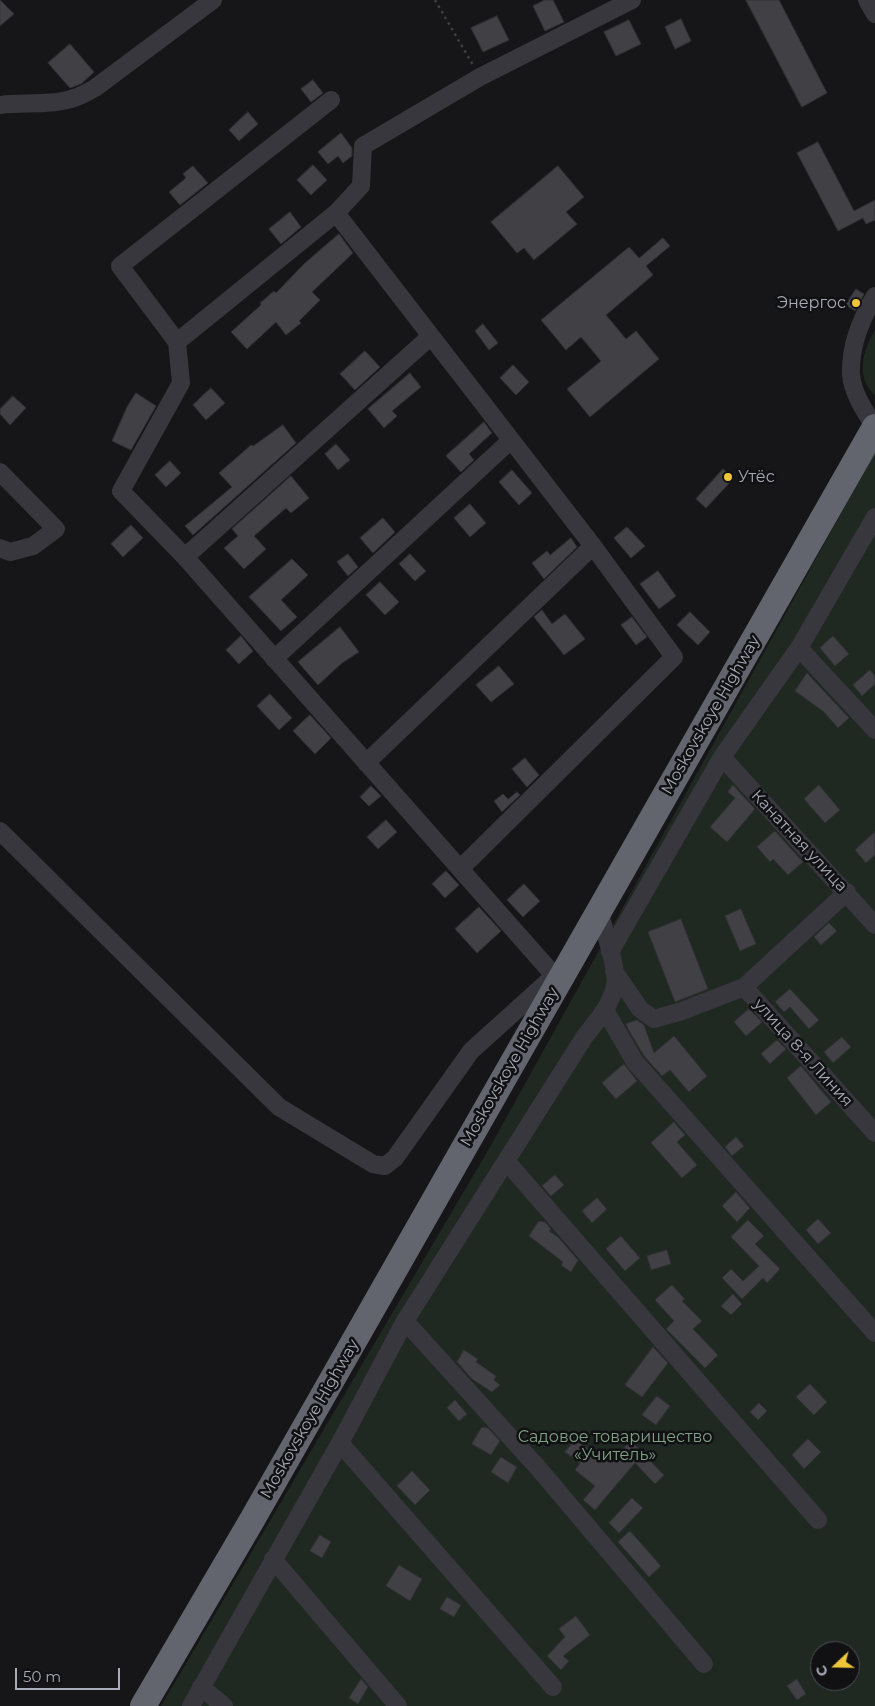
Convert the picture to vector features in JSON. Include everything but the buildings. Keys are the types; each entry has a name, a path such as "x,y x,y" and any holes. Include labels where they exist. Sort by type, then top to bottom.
{"highway":[{"name":"Moskovskoye Highway","path":"144,1706 247,1529 556,979 599,910 875,427"}],"street":[{"path":"0,104 53,102 74,98 88,92 213,0"},
{"path":"177,342 336,213 361,186 363,146 480,77 632,0"},
{"path":"868,0 875,14"},
{"path":"0,832 279,1106 373,1164 385,1166 394,1158 471,1051 556,979 185,557 121,491 181,383 177,342 120,266 331,100"},
{"path":"336,213 593,546 674,657 460,869"},
{"path":"875,296 864,314 854,345 851,375 861,405 875,427"},
{"path":"185,557 431,336"},
{"path":"274,659 511,440"},
{"path":"0,472 56,529 33,546 10,552 0,548"},
{"path":"610,952 722,757 799,648 875,517"},
{"path":"366,763 593,546"},
{"path":"799,648 875,730"},
{"name":"Канатная улица","path":"722,757 875,924"},
{"name":"улица 8-я Линия","path":"847,892 744,987 875,1133"},
{"path":"191,1706 340,1443 405,1321 585,1036 605,1010 616,986 610,952 599,910"},
{"path":"614,971 640,1009 654,1019 682,1011 744,987"},
{"path":"605,1010 635,1062 875,1333"},
{"path":"507,1162 818,1520"},
{"path":"405,1321 539,1469 704,1664"},
{"path":"340,1443 553,1686"},
{"path":"273,1559 398,1706"},
{"path":"201,1687 224,1706"}],"path":[{"path":"435,0 480,77"}],"green space":[{"path":"875,330 875,395 865,380 863,364 867,346"},
{"name":"Садовое товарищество «Учитель»","path":"875,452 875,1706 161,1706 490,1147"}],"place":[{"name":"Энергос","path":"856,303"},
{"name":"Утёс","path":"728,477"}]}
